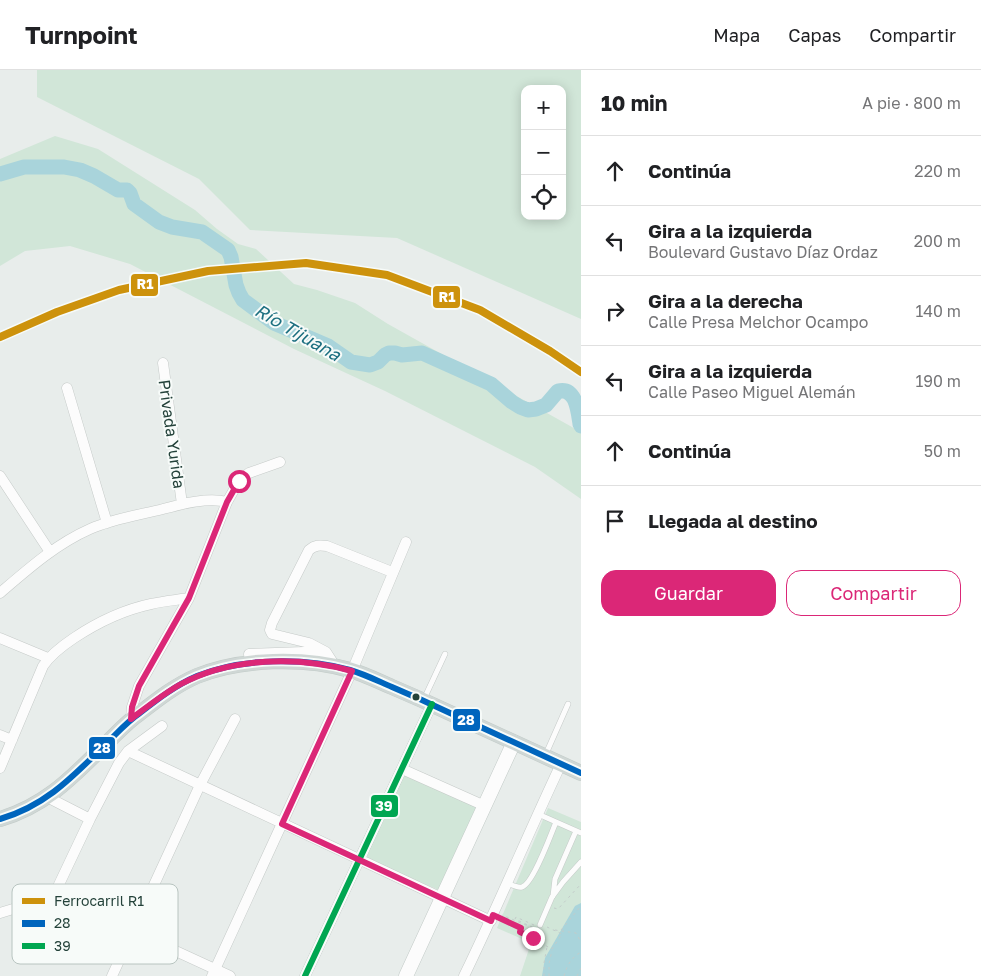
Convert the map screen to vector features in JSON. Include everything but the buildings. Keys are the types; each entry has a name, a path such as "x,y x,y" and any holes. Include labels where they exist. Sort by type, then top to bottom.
{"main road":[{"path":"0,819 27,809 47,797 68,780 131,719 164,694 197,676 250,663 315,663 331,660 352,671 428,702 581,773"}],"street":[{"name":"Privada Yurida","path":"163,363 182,504"},
{"path":"66,388 107,523"},
{"path":"131,719 132,707 139,686 189,598 227,502 239,481 249,473 280,462"},
{"path":"0,476 50,552"},
{"path":"0,593 50,552 81,533 107,523 182,504 218,500 227,502"},
{"path":"213,973 352,671 406,542"},
{"path":"331,660 326,652 309,643 272,634 270,630 309,550 313,546 327,546 392,572"},
{"path":"0,768 48,658 66,643 112,616 152,604 189,598"},
{"path":"0,638 48,658"},
{"path":"305,976 402,768 428,702"},
{"path":"155,884 200,785 235,719"},
{"path":"59,884 119,763 128,752 162,726"},
{"path":"0,735 12,740"},
{"path":"406,976 514,742"},
{"path":"128,752 442,899 493,916"},
{"path":"464,976 561,764"},
{"path":"402,768 486,806"},
{"path":"47,797 90,819"},
{"path":"0,913 12,909"},
{"path":"178,955 213,973 230,976"},
{"path":"112,976 118,964"}],"lane":[{"path":"428,702 445,654"},
{"path":"544,756 568,704"},
{"path":"538,814 579,832 555,879 552,897 540,924"},
{"path":"507,883 516,887 528,884 543,855 556,822"},
{"path":"552,897 581,862"}],"path":[{"path":"549,905 558,909 581,884"},
{"path":"559,933 581,906"},
{"path":"493,916 531,933 533,928"},
{"path":"493,916 533,928"},
{"path":"533,928 515,919 516,917 539,927 540,924 562,934 552,949 549,976"},
{"path":"521,928 520,932 552,949"},
{"path":"549,929 576,932 581,942"},
{"path":"544,976 544,963 548,946"},
{"path":"564,976 568,965 581,952"},
{"path":"581,968 581,974"},
{"path":"577,976 581,968"}],"green space":[{"path":"37,70 581,70 581,319 397,238 250,230 199,179 37,97"},
{"path":"55,136 98,149 195,210 238,244 256,249 294,284 355,303 388,324 581,433 581,499 535,467 385,391 294,349 130,264 70,246 25,251 0,266 0,159"},
{"path":"403,772 482,807 441,891 364,858"},
{"path":"548,808 581,822 581,976 520,976 531,943 497,928"}],"water":[{"path":"581,903 581,976 542,976 545,958 575,906"}],"waterway":[{"name":"Río Tijuana","path":"0,174 24,167 64,167 80,170 118,190 127,190 134,204 159,222 172,227 202,232 228,250 236,285 243,300 274,323 328,346 351,362 370,365 378,362 389,353 402,355 422,353 491,384 512,402 528,410 546,405 558,391 564,391 569,393 575,401 581,426"}],"rail line":[{"name":"R1","path":"0,337 57,312 119,290 208,271 306,263 387,275 480,310 550,351 581,372"}],"transit line":[{"name":"28","path":"0,819 32,806 47,797 128,723 174,688 197,676 214,670 273,661 313,663 355,672 581,773"},
{"name":"39","path":"305,976 432,704"}],"route":[{"path":"239,481 227,502 189,598 139,686 132,707 131,719 164,694 181,684 197,676 226,668 250,663 294,662 335,666 352,671 282,824 491,921 493,915 521,928 520,932 533,938"}]}
